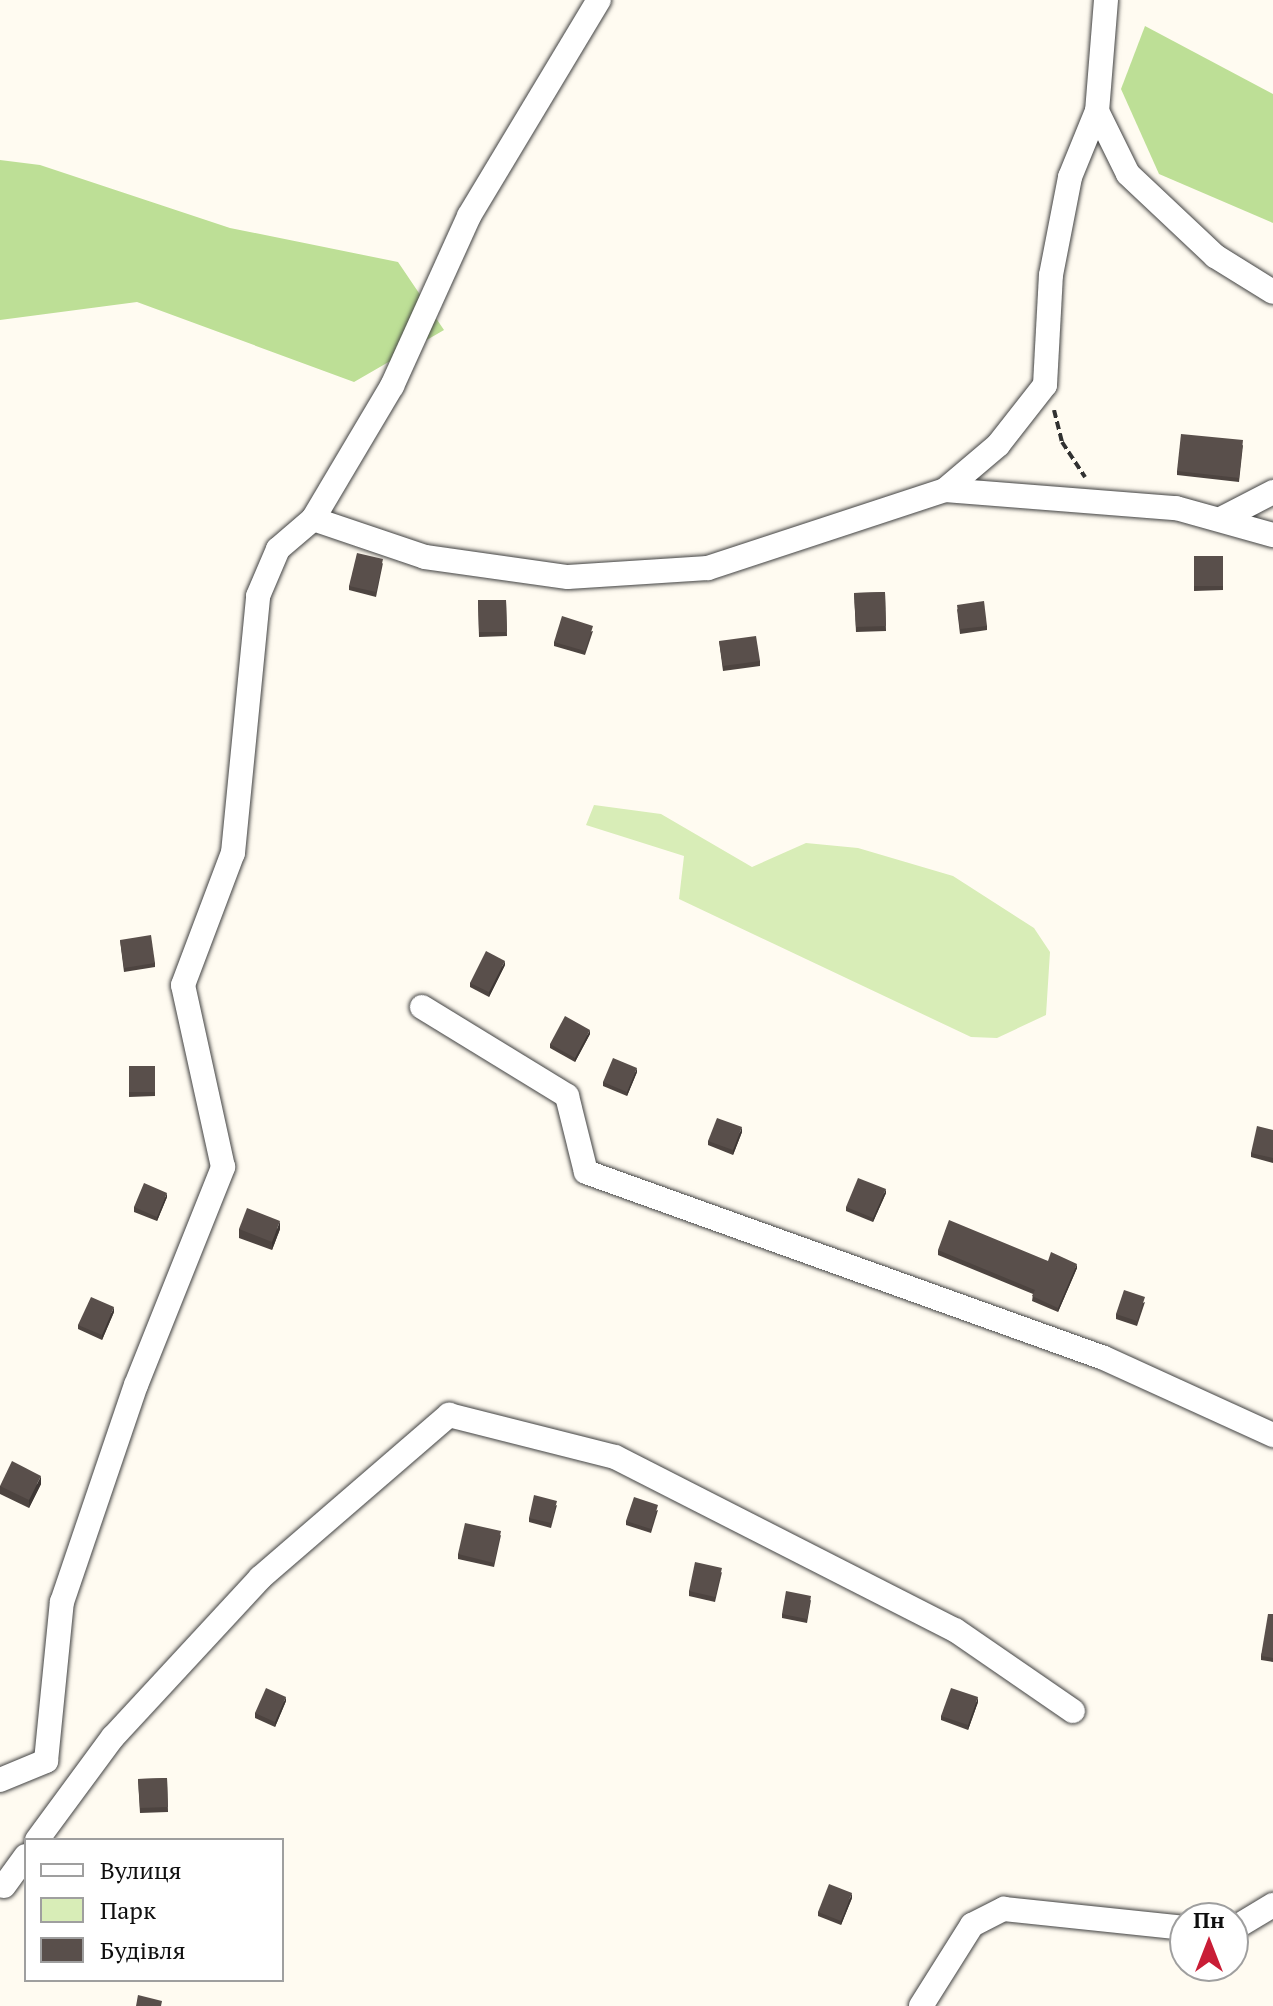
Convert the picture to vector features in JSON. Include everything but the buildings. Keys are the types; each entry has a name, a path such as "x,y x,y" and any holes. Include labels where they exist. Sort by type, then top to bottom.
{"street":[{"path":"0,1780 46,1761 62,1602 136,1385 223,1167 183,985 233,853 258,596 278,549 313,519 392,386 469,216 599,0"},
{"path":"313,519 425,557 568,577 708,568 945,490 998,445 1045,385 1053,261 1070,177 1097,111 1106,0"},
{"path":"1097,111 1128,174 1215,256 1273,292"},
{"path":"945,490 1118,503 1221,519 1273,535"},
{"path":"1221,519 1273,492"},
{"path":"422,1007 567,1096 586,1172 1104,1358 1273,1435"},
{"path":"38,1838 113,1737 260,1578 449,1415 615,1457 955,1630 1073,1711"},
{"path":"5,1890 24,1859"},
{"path":"1249,1919 1273,1905"},
{"path":"921,2006 972,1925 1004,1909 1169,1926"}],"path":[{"path":"1045,385 1073,463 1118,503"}],"green space":[{"path":"1145,26 1273,94 1273,223 1159,174 1121,89"},
{"path":"0,160 40,165 230,228 398,262 444,330 354,382 137,302 0,320"},
{"path":"594,805 661,814 752,867 806,843 858,848 953,876 1034,928 1050,952 1046,1015 997,1038 971,1037 679,899 684,856 586,825"}]}
